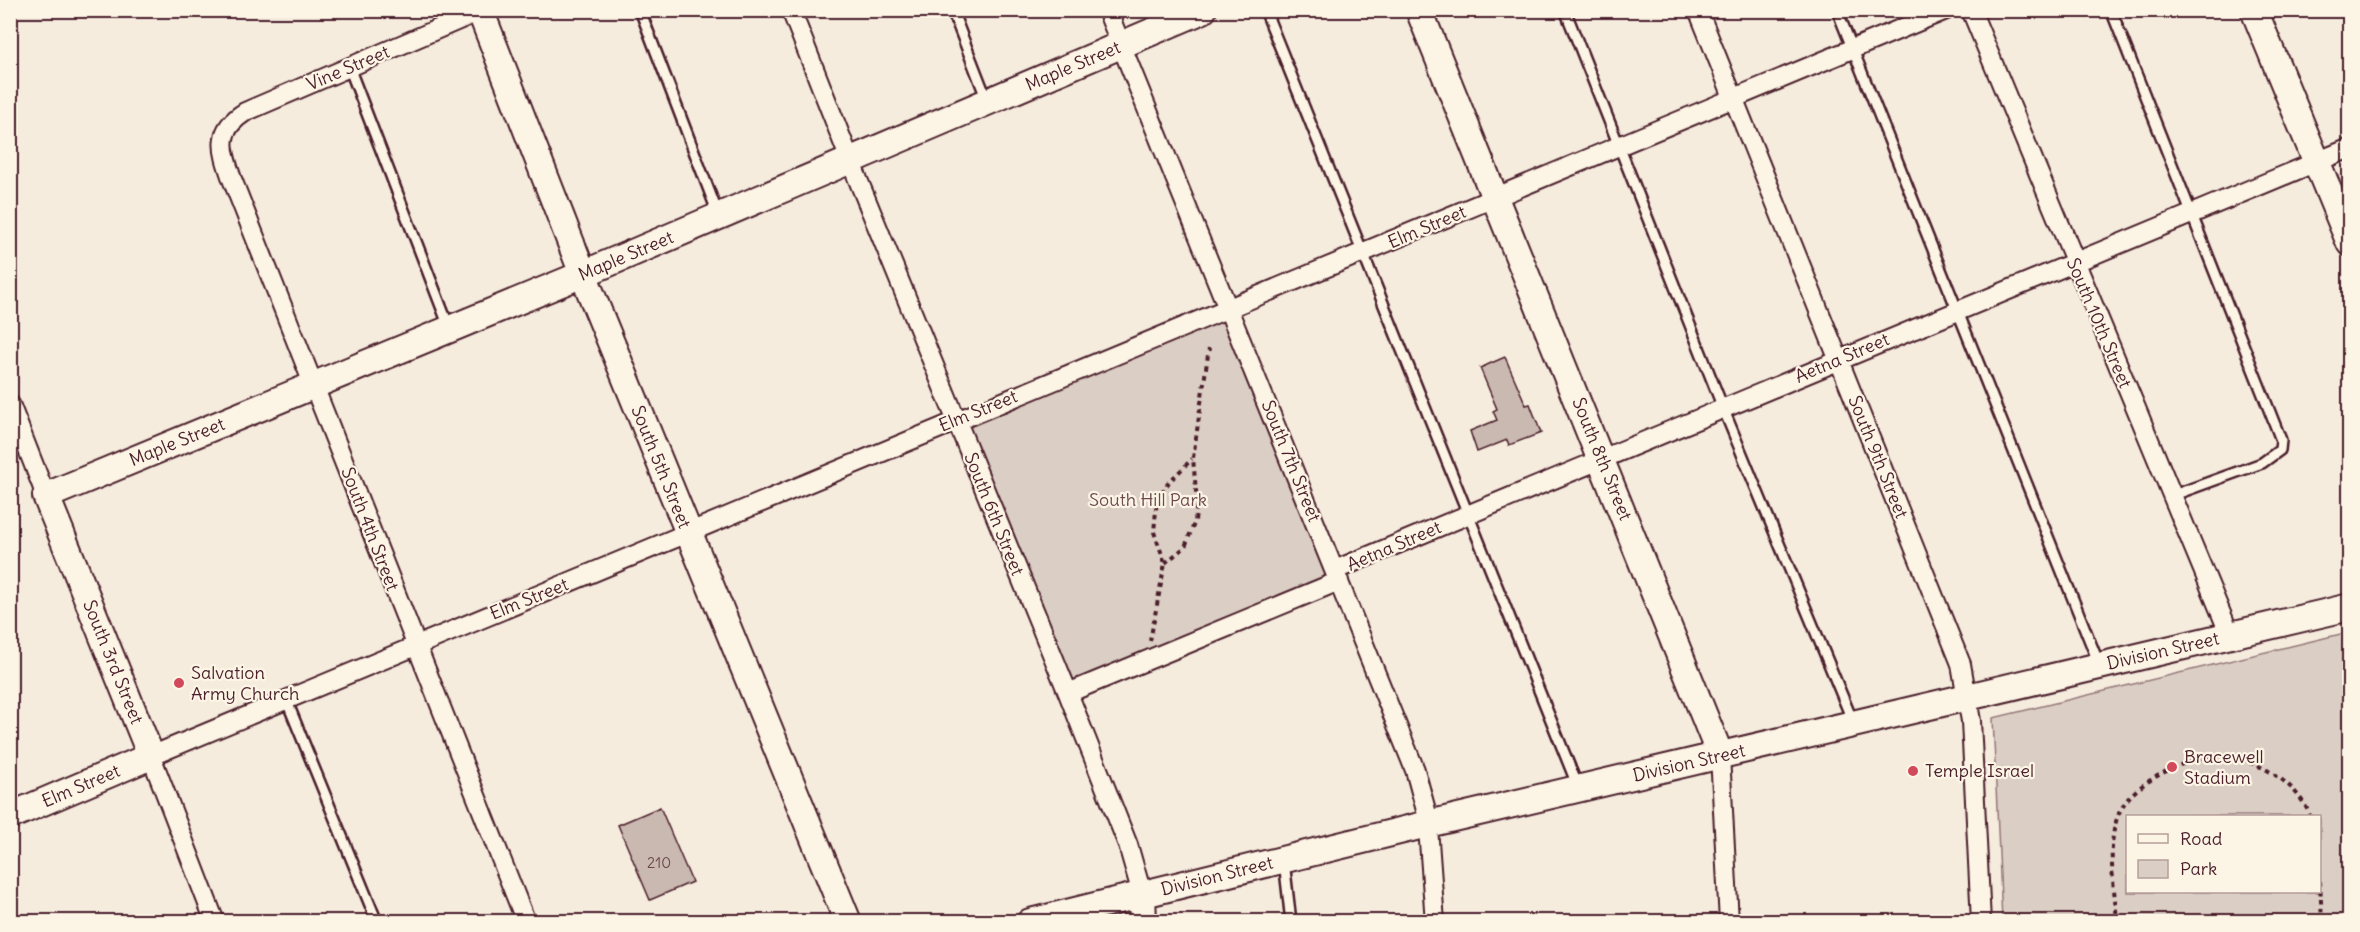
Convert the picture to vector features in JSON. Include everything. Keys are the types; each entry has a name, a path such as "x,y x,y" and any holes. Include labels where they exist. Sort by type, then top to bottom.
{"street":[{"name":"South 6th Street","path":"791,10 1130,851 1142,894 1143,921"},
{"name":"South 7th Street","path":"1107,10 1417,778 1428,824 1434,921"},
{"name":"Maple Street","path":"46,496 583,274 1203,10"},
{"name":"South 8th Street","path":"1419,10 1720,755 1729,921"},
{"name":"South 9th Street","path":"1698,10 1958,652 1969,698 1981,921"},
{"name":"Elm Street","path":"10,816 955,420 1619,148 1947,10"},
{"name":"South 10th Street","path":"1971,10 2230,635"},
{"path":"2254,10 2349,243"},
{"name":"Vine Street","path":"223,135 228,126 245,112 480,11"},
{"name":"South 5th Street","path":"480,11 583,274 848,921"},
{"name":"South 4th Street","path":"223,135 224,154 232,179 526,921"},
{"name":"Aetna Street","path":"1068,693 1337,575 1467,515 2349,148"},
{"name":"South 3rd Street","path":"10,404 215,921"},
{"name":"Division Street","path":"1030,921 1428,824 2349,607"}],"lane":[{"path":"640,10 719,216"},
{"path":"952,10 988,102"},
{"path":"1265,10 1579,789"},
{"path":"1565,10 1723,408 1854,724"},
{"path":"1837,10 2100,666"},
{"path":"2111,10 2281,440 2280,450 2262,462 2171,496"},
{"path":"349,67 450,329"},
{"path":"286,699 377,921"},
{"path":"1284,860 1291,921"}],"path":[{"path":"1165,563 1185,547 1195,521 1197,502 1193,458 1209,348"},
{"path":"1147,659 1165,563 1154,532 1157,499 1169,482 1193,458"},
{"path":"2117,921 2114,828 2124,804 2142,785 2180,765 2219,756 2251,764 2283,780 2306,804 2310,815"},
{"path":"2320,893 2322,921"}],"green space":[{"name":"South Hill Park","path":"1229,309 1339,581 1068,693 955,420"},
{"name":"Bracewell Stadium","path":"2349,632 2349,921 2002,921 1993,718"}],"building":[{"path":"1505,357 1526,405 1530,404 1541,433 1509,445 1507,440 1477,452 1470,431 1497,420 1493,411 1497,409 1480,368"},
{"path":"660,807 692,882 650,900 618,825"}],"place":[{"name":"Salvation Army Church","path":"179,683"},
{"name":"Bracewell Stadium","path":"2172,767"},
{"name":"Temple Israel","path":"1913,771"}]}
